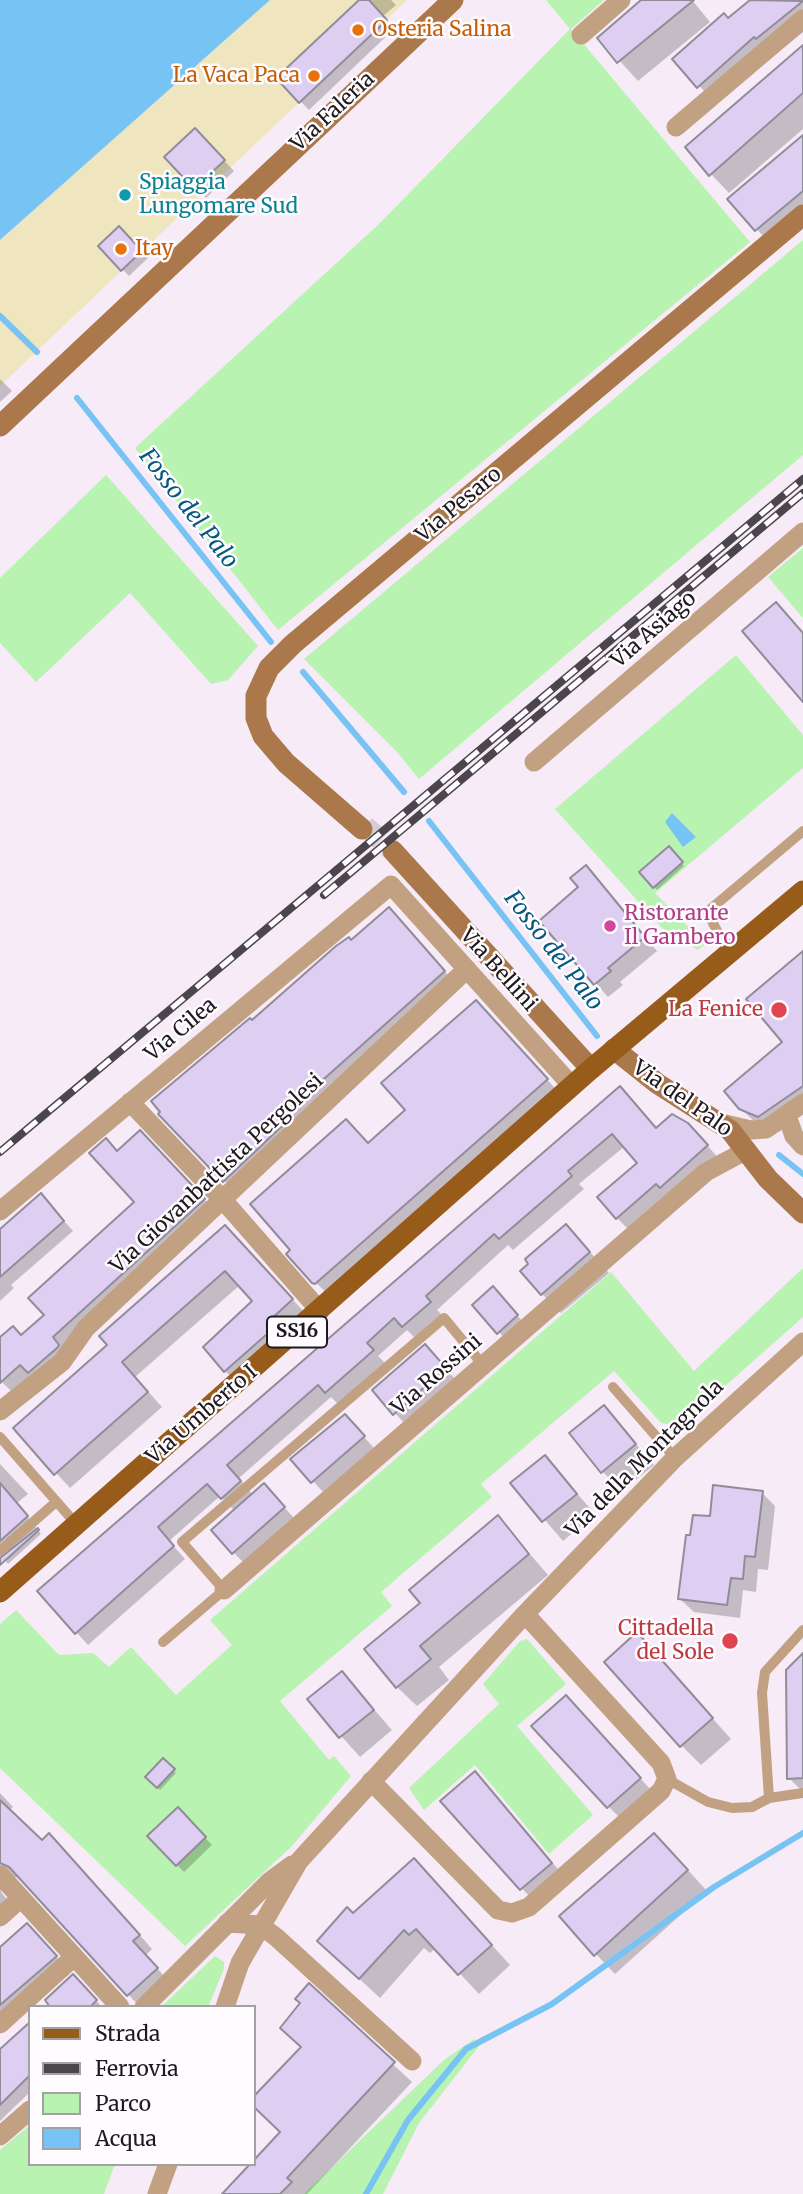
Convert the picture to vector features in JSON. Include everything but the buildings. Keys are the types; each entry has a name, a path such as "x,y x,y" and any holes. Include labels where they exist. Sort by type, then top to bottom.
{"main road":[{"name":"SS16","path":"591,1069 803,891"},
{"name":"Via Umberto I","path":"1,1588 77,1525 591,1069"}],"street":[{"name":"Via Faleria","path":"0,426 453,0"},
{"path":"581,35 621,0"},
{"path":"676,127 803,19"},
{"name":"Via Pesaro","path":"361,826 286,763 264,736 256,718 256,696 260,681 269,668 293,644 803,215"},
{"name":"Via Asiago","path":"534,762 803,532"},
{"path":"394,855 591,1069"},
{"name":"Via Bellini","path":"391,885 572,1086"},
{"name":"Via Cilea","path":"0,1210 391,885"},
{"name":"Via Giovanbattista Pergolesi","path":"0,1411 62,1362 86,1328 467,969"},
{"name":"Via del Palo","path":"614,1049 658,1084 721,1123 747,1150 768,1179 803,1213"},
{"path":"130,1102 223,1200 320,1311"},
{"path":"721,1123 751,1130 766,1129 803,1103"},
{"path":"787,1116 794,1136 803,1146"},
{"name":"Via Rossini","path":"224,1590 706,1172 747,1150"},
{"name":"Via della Montagnola","path":"226,2005 240,1963 299,1860 525,1614 675,1458 803,1342"},
{"path":"372,1780 498,1910 512,1913 529,1907 661,1791 667,1779 661,1763 525,1614"},
{"path":"146,2005 269,1882 299,1860"},
{"path":"0,1875 118,2005"},
{"path":"0,1917 21,1898"},
{"path":"227,1923 260,1925 412,2062"},
{"path":"206,1947 223,1947 232,1951 240,1963"},
{"path":"0,2024 74,1957"},
{"path":"0,2136 28,2112"},
{"path":"158,2194 167,2166"}],"lane":[{"path":"729,953 707,912 803,831"},
{"path":"224,1590 182,1542 444,1318 483,1365"},
{"path":"613,1387 675,1458"},
{"path":"0,1437 77,1525"},
{"path":"0,1550 56,1502"},
{"name":"Via Rossini","path":"163,1642 224,1590"},
{"path":"769,1798 762,1693 765,1672 803,1630"},
{"path":"667,1779 708,1802 732,1808 752,1807 769,1798 803,1793"}],"green space":[{"path":"546,0 604,0 571,29 750,242 278,630 135,448 379,224 570,29"},
{"path":"803,240 803,455 419,779 398,753 304,659"},
{"path":"106,475 258,646 228,680 211,684 130,593 36,682 0,643 0,578"},
{"path":"803,548 803,618 768,577"},
{"path":"736,655 803,735 803,768 655,893 705,944 698,950 662,928 555,809"},
{"path":"803,1268 803,1317 688,1419 678,1426 661,1423 614,1371 481,1484 492,1497 381,1592 392,1606 280,1701 329,1760 334,1756 351,1776 292,1846 185,1946 0,1768 0,1624 16,1610 59,1655 93,1653 109,1667 131,1647 176,1695 232,1645 210,1620 611,1272 694,1371","holes":["163,1758 174,1769 156,1788 145,1777","178,1807 206,1837 176,1866 147,1836"]},
{"path":"527,1639 566,1684 517,1726 593,1815 549,1854 475,1765 424,1810 409,1788 499,1704 483,1684 520,1641"},
{"path":"215,1956 224,1962 224,1969 209,2005 163,2005"},
{"path":"474,2039 479,2046 419,2123 383,2194 304,2194 444,2060"},
{"path":"28,2127 28,2166 114,2166 104,2194 0,2194 0,2150"}],"sand":[{"name":"Spiaggia Lungomare Sud","path":"270,0 407,0 0,386 0,240"}],"water":[{"path":"0,0 270,0 0,240"},
{"path":"672,813 696,837 683,847 665,822"}],"waterway":[{"name":"Fosso del Palo","path":"0,316 37,352"},
{"name":"Fosso del Palo","path":"77,398 271,642"},
{"name":"Fosso del Palo","path":"303,672 404,792"},
{"name":"Fosso del Palo","path":"429,821 597,1036"},
{"name":"Fosso del Palo","path":"779,1155 803,1174"},
{"path":"366,2194 408,2120 466,2049 552,2004 714,1887 803,1833"}],"tunnel":[{"path":"365,826 393,851"}],"railway":[{"path":"0,1152 803,479"},
{"path":"324,895 803,493"}],"place":[{"name":"Osteria Salina","path":"358,30"},
{"name":"La Vaca Paca","path":"314,76"},
{"name":"Spiaggia Lungomare Sud","path":"125,195"},
{"name":"Itay","path":"121,249"},
{"name":"Ristorante Il Gambero","path":"610,926"},
{"name":"La Fenice","path":"779,1010"},
{"name":"Cittadella del Sole","path":"730,1641"}]}
